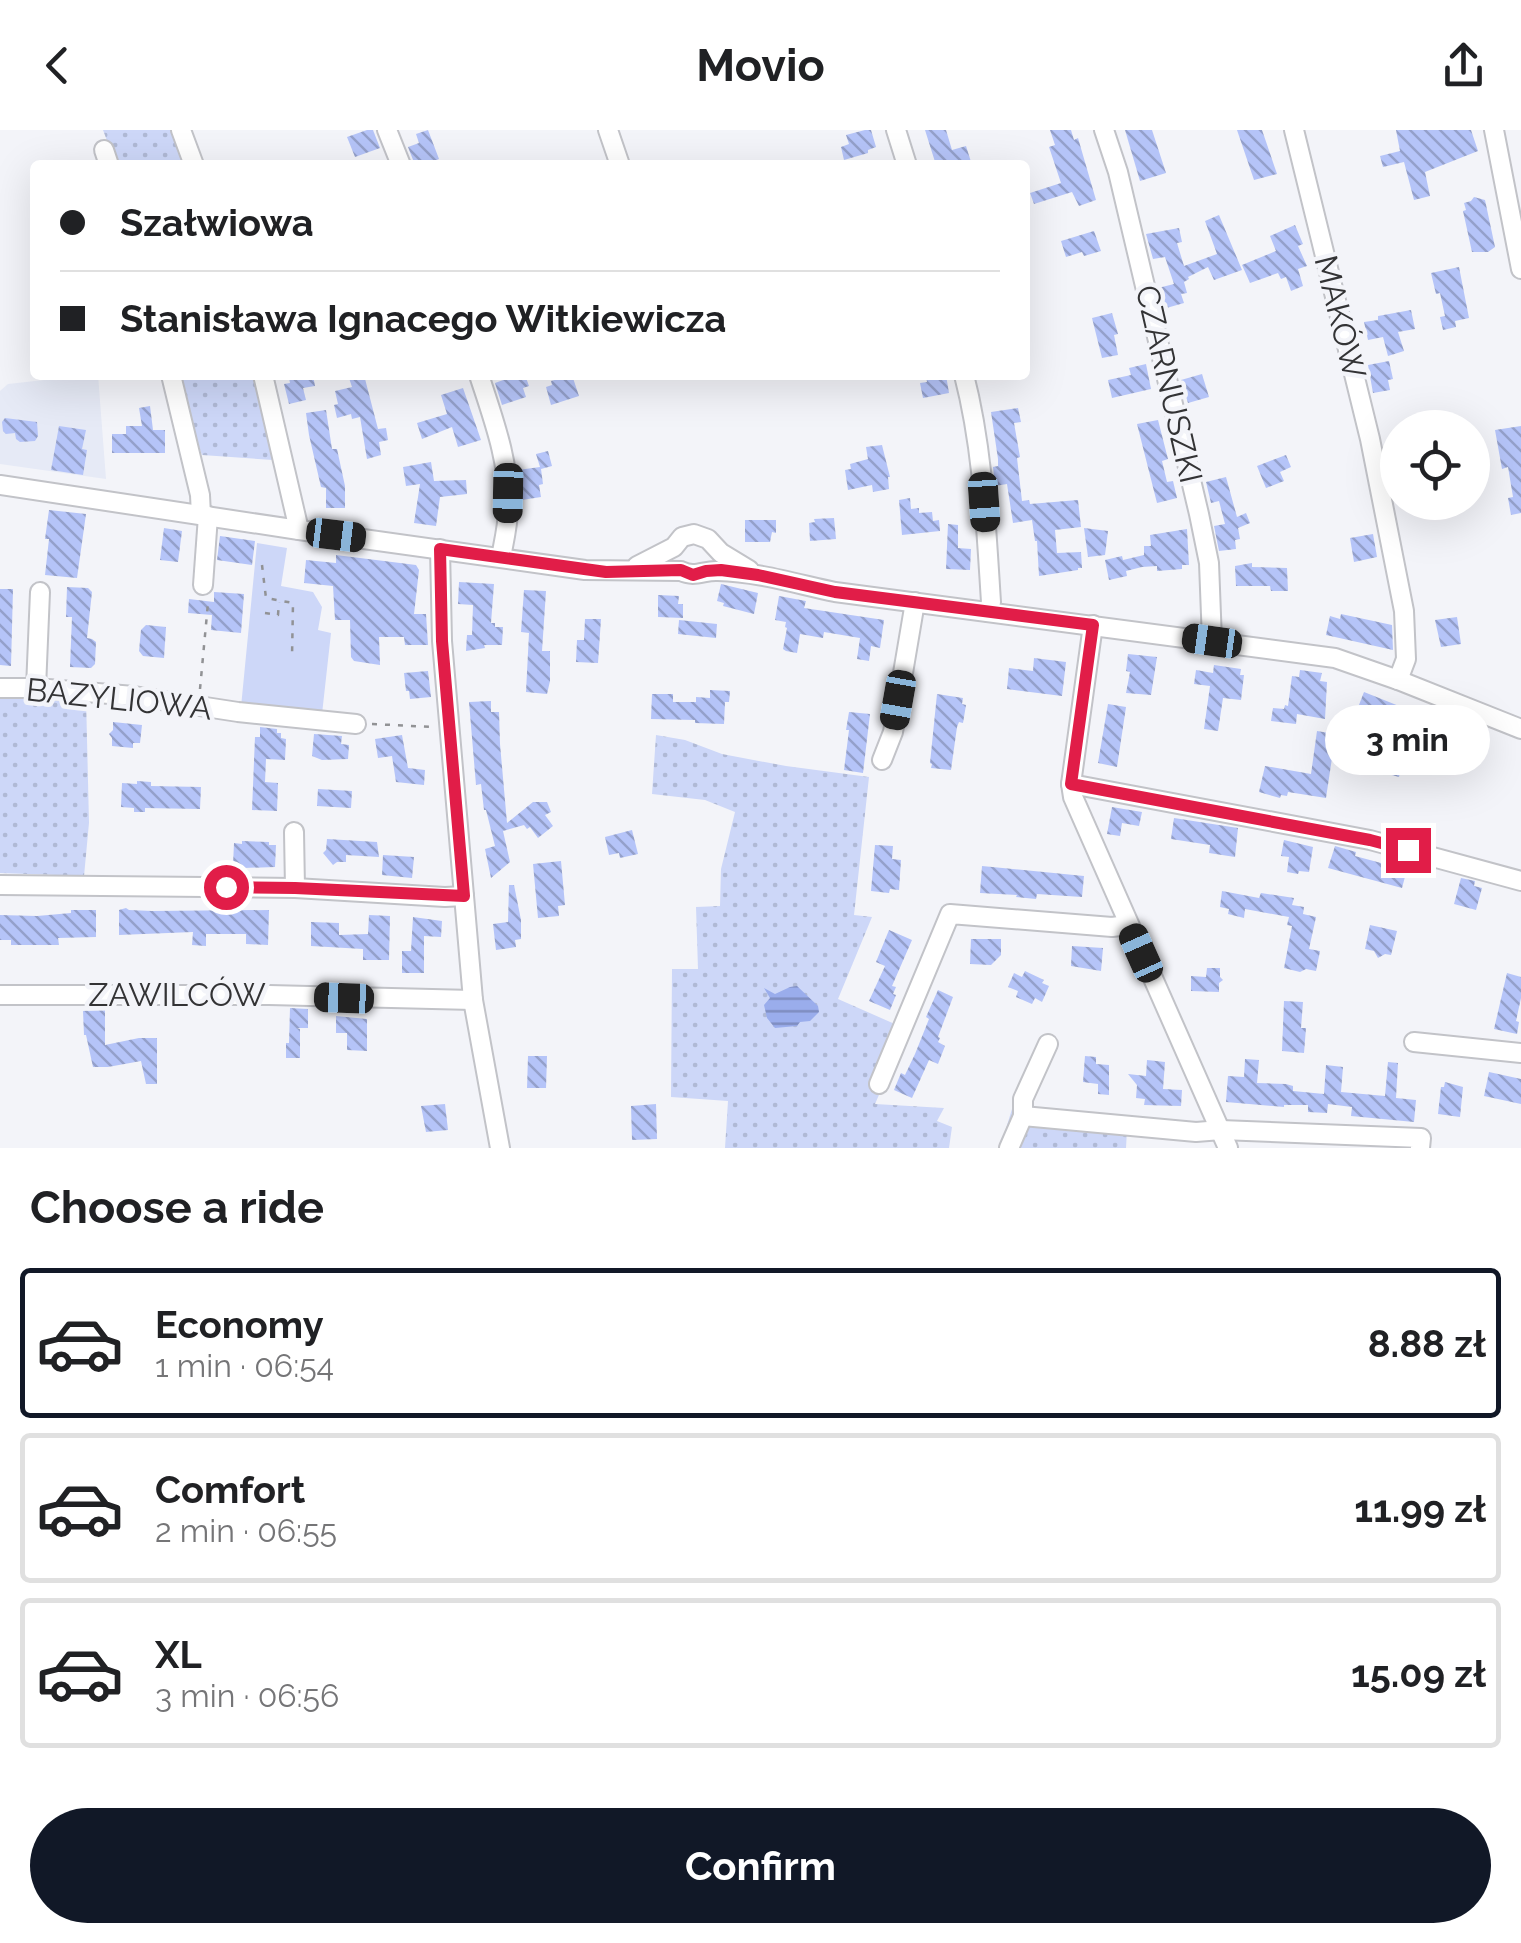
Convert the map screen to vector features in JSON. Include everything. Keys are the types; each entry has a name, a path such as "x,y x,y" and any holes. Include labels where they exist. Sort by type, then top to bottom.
{"street":[{"path":"181,130 192,160"},
{"path":"387,130 399,160"},
{"path":"608,130 618,160"},
{"path":"896,130 905,160"},
{"name":"CZARNUSZKI","path":"1104,130 1118,172 1200,514 1209,563 1212,641"},
{"name":"MAKÓW","path":"1294,130 1370,438 1404,612 1406,659 1398,680"},
{"path":"1494,130 1521,269"},
{"path":"172,380 205,515 203,585"},
{"path":"264,380 300,530"},
{"path":"480,380 504,462 508,493 501,557"},
{"path":"965,380 984,502 992,602 988,612"},
{"path":"0,485 585,570 758,575 835,592 1335,658 1521,729"},
{"path":"628,570 674,547 682,537 694,534 702,535 721,553 758,575"},
{"path":"706,571 714,558 712,544"},
{"path":"674,547 674,560 681,570"},
{"path":"440,549 442,641 473,1000 500,1148"},
{"path":"36,688 40,592"},
{"path":"882,760 893,732 914,602"},
{"path":"1093,625 1071,784 1073,798 1225,1139"},
{"name":"BAZYLIOWA","path":"0,688 134,696 356,724"},
{"path":"1071,784 1370,840 1521,881"},
{"path":"294,832 295,888"},
{"path":"0,884 295,888 464,896"},
{"path":"879,1084 950,914 1128,925"},
{"name":"ZAWILCÓW","path":"0,995 473,1000"},
{"path":"1414,1042 1521,1053"},
{"path":"1009,1148 1023,1116 1022,1099 1048,1044"},
{"path":"1023,1116 1196,1132 1225,1139 1421,1138 1420,1148"}],"path":[{"path":"262,564 266,598 292,603 292,657"},
{"path":"196,705 204,659 208,594 203,585"},
{"path":"266,613 278,614 280,601"},
{"path":"356,724 439,727"}],"shaded area":[{"path":"103,130 170,130 182,160 114,160"},
{"path":"98,380 106,479 0,464 0,391 8,384"},
{"path":"180,380 255,380 273,460 202,455"},
{"path":"257,543 287,548 281,586 313,592 322,607 318,630 331,633 322,714 241,707"},
{"path":"0,695 86,697 89,823 84,876 0,873"},
{"path":"656,735 685,740 722,754 869,777 854,915 872,917 838,999 897,1025 870,1083 882,1088 875,1104 944,1108 937,1121 952,1127 949,1148 725,1148 728,1101 671,1097 672,969 698,969 696,907 720,906 721,869 735,812 705,800 652,794"},
{"path":"1012,1109 1015,1122 1127,1130 1126,1148 1000,1148"}],"water":[{"path":"797,986 818,1006 819,1012 797,1026 775,1028 767,1018 764,1005 770,998 764,988 775,994"}],"building":[{"path":"373,130 380,148 355,157 347,137"},
{"path":"428,130 439,159 413,160 408,147 419,143 416,134"},
{"path":"871,130 876,147 844,160 841,147 849,144 846,135"},
{"path":"925,130 946,130 952,150 966,146 970,160 934,160"},
{"path":"1050,130 1071,130 1074,140 1078,138 1096,200 1079,206 1072,192 1034,204 1030,193 1061,183 1049,147 1055,145"},
{"path":"1125,130 1152,130 1166,173 1140,181"},
{"path":"1237,130 1262,130 1277,174 1254,180"},
{"path":"1396,130 1471,130 1478,151 1425,172 1430,196 1414,200 1404,162 1383,167 1380,156 1400,151"},
{"path":"1474,197 1485,200 1495,247 1488,252 1472,252 1463,211 1464,203"},
{"path":"1219,215 1242,270 1214,280 1208,267 1184,282 1184,303 1163,309 1158,288 1174,284 1165,257 1153,259 1146,234 1179,228 1182,242 1177,243 1184,266 1217,254 1205,221"},
{"path":"1295,225 1303,244 1298,246 1307,266 1298,269 1303,286 1291,291 1286,277 1281,279 1278,273 1250,283 1242,265 1276,251 1270,236"},
{"path":"1094,231 1101,251 1066,257 1061,241"},
{"path":"1459,267 1469,318 1455,321 1456,327 1443,330 1440,317 1445,316 1431,273"},
{"path":"1411,310 1415,329 1398,332 1404,351 1388,356 1383,337 1368,340 1364,322"},
{"path":"1112,313 1118,355 1102,358 1092,318"},
{"path":"1389,361 1393,379 1388,380 1390,390 1373,393 1368,365"},
{"path":"1146,364 1151,389 1112,398 1108,380 1131,375 1129,368"},
{"path":"1202,374 1209,397 1188,403 1181,380"},
{"path":"289,380 314,380 315,386 303,388 306,400 289,404 284,384"},
{"path":"350,380 365,380 378,429 386,428 388,440 379,442 381,455 367,459 360,417 352,419 351,414 337,418 335,391 352,387"},
{"path":"527,380 529,386 523,388 526,397 502,405 495,383"},
{"path":"574,380 579,396 551,405 546,387 552,385 551,381"},
{"path":"947,380 949,393 923,398 920,383"},
{"path":"463,388 481,440 458,447 452,427 422,439 417,423 447,414 441,395"},
{"path":"150,406 153,430 165,430 165,453 112,453 112,434 126,434 126,426 142,426 139,408"},
{"path":"1018,408 1021,422 1014,423 1022,501 1029,500 1030,504 1078,500 1081,527 1055,530 1057,553 1081,552 1082,568 1078,570 1039,576 1032,520 1013,523 1007,484 995,486 993,467 998,466 998,459 991,412"},
{"path":"326,410 332,449 337,449 345,486 345,508 326,508 326,488 321,487 309,435 306,413"},
{"path":"5,418 37,422 35,441 20,442 15,433 6,434 2,422"},
{"path":"1158,420 1168,459 1162,461 1167,482 1173,481 1177,498 1157,503 1137,424"},
{"path":"59,426 86,430 83,475 51,470"},
{"path":"1521,426 1521,513 1511,515 1508,498 1513,497 1508,467 1502,469 1495,430"},
{"path":"882,445 889,489 873,492 872,485 848,490 845,470 851,469 850,464 868,459 866,447"},
{"path":"548,451 552,466 541,469 541,497 522,500 518,470 540,467 536,454"},
{"path":"1286,455 1291,467 1280,472 1284,481 1266,488 1257,466"},
{"path":"431,462 434,481 466,480 467,494 440,497 436,526 414,523 420,484 406,486 403,467"},
{"path":"1226,477 1237,517 1246,513 1250,523 1238,528 1240,539 1235,540 1236,549 1219,551 1214,526 1225,524 1219,501 1211,503 1206,482"},
{"path":"910,498 911,509 932,512 933,521 939,520 940,531 902,535 899,500"},
{"path":"49,510 86,514 77,578 45,575"},
{"path":"834,518 836,539 810,541 809,523"},
{"path":"745,520 776,520 776,533 772,532 770,542 745,542"},
{"path":"948,524 958,525 958,548 971,549 970,570 946,569"},
{"path":"164,528 182,531 178,562 160,560"},
{"path":"1084,528 1108,531 1105,555 1088,557"},
{"path":"1187,529 1189,565 1157,571 1157,566 1142,567 1109,580 1105,560 1144,555 1144,546 1151,546 1150,535"},
{"path":"1373,534 1377,557 1354,562 1350,538"},
{"path":"220,536 255,541 252,565 217,560"},
{"path":"336,555 416,565 419,570 414,614 426,614 428,645 405,645 404,637 379,637 380,665 354,661 350,620 335,620 333,586 304,583 306,560 336,563"},
{"path":"1252,563 1252,567 1287,568 1288,591 1271,591 1270,586 1236,586 1235,566"},
{"path":"459,582 494,584 491,623 503,627 502,645 466,651 467,635 472,635 473,605 458,604"},
{"path":"721,584 758,593 754,614 717,601"},
{"path":"67,587 88,588 92,592 87,638 96,642 95,664 91,668 70,667 72,617 66,617"},
{"path":"0,589 13,589 11,666 0,665"},
{"path":"524,590 546,591 542,651 550,651 547,694 526,692 529,633 521,632"},
{"path":"214,592 244,594 241,633 211,630 212,615 188,613 189,599 214,602"},
{"path":"658,595 679,596 683,618 658,617"},
{"path":"779,596 806,601 804,608 884,620 880,648 871,646 869,661 857,659 860,638 824,632 823,638 800,634 797,653 786,651 786,622 775,620"},
{"path":"1341,614 1392,625 1393,650 1326,635 1330,616 1340,619"},
{"path":"1457,617 1461,644 1441,647 1435,620"},
{"path":"585,619 601,619 598,663 576,662 577,640 584,640"},
{"path":"679,620 717,624 716,638 678,634"},
{"path":"146,625 166,627 164,658 143,656 139,651 141,630"},
{"path":"1128,654 1157,657 1151,695 1126,693"},
{"path":"1034,658 1066,662 1062,696 1007,689 1009,668 1033,671"},
{"path":"1214,665 1241,669 1240,675 1244,675 1241,700 1223,698 1218,731 1204,729 1210,686 1194,684 1196,670 1213,673"},
{"path":"1300,670 1322,673 1320,681 1327,682 1325,719 1297,714 1296,724 1271,721 1273,708 1288,706 1292,676 1299,677"},
{"path":"428,671 431,697 410,699 404,673"},
{"path":"710,690 730,691 724,724 651,719 652,694 673,694 673,702 696,702 696,697 710,698"},
{"path":"1364,692 1424,716 1421,726 1456,734 1449,764 1430,760 1434,744 1365,718 1367,714 1357,710"},
{"path":"937,694 963,698 962,704 966,705 963,723 959,722 957,727 951,770 931,768 930,763"},
{"path":"491,701 491,712 499,712 507,823 533,802 547,802 551,812 545,815 553,826 538,838 524,825 503,831 510,862 491,878 485,849 495,846 481,784 476,785 469,702"},
{"path":"1108,704 1126,707 1117,767 1098,763"},
{"path":"849,712 870,714 863,773 844,770"},
{"path":"113,722 142,725 140,743 133,743 133,748 112,746 109,734"},
{"path":"260,727 277,729 281,738 286,739 285,760 266,759 265,782 278,783 277,811 252,810 255,737 260,737"},
{"path":"1317,731 1341,735 1340,744 1402,763 1399,777 1332,758 1326,798 1288,792 1280,798 1259,792 1265,766 1311,774"},
{"path":"314,734 342,736 341,744 349,745 348,759 322,760 312,756"},
{"path":"402,735 408,768 425,770 424,785 396,782 392,756 378,758 375,739"},
{"path":"151,782 151,786 201,787 200,809 145,808 145,812 134,812 134,808 121,807 122,783"},
{"path":"318,789 352,791 351,808 317,806"},
{"path":"1112,807 1142,812 1139,826 1122,823 1120,836 1107,834"},
{"path":"1174,818 1238,828 1235,857 1209,853 1210,845 1171,839"},
{"path":"632,830 638,854 620,858 619,853 609,855 605,837"},
{"path":"327,839 377,842 379,857 346,855 346,862 333,865 323,853"},
{"path":"1284,840 1313,847 1309,872 1287,872 1289,857 1281,856"},
{"path":"234,843 276,845 275,867 233,865"},
{"path":"875,845 893,846 892,859 901,860 899,890 871,891"},
{"path":"1335,846 1356,852 1355,856 1404,866 1402,888 1328,868"},
{"path":"383,855 414,857 412,878 382,875"},
{"path":"561,861 565,905 558,906 559,916 538,918 533,864"},
{"path":"982,866 1084,876 1082,897 1037,894 1036,899 980,893"},
{"path":"1461,878 1475,881 1474,886 1482,888 1476,910 1454,904"},
{"path":"509,885 514,885 521,939 515,940 516,947 496,950 493,924 508,922"},
{"path":"1222,891 1259,898 1261,893 1294,898 1292,905 1304,907 1303,914 1316,917 1309,949 1320,951 1316,971 1284,968 1292,926 1287,925 1289,917 1245,909 1244,918 1228,914 1229,909 1220,907"},
{"path":"96,910 96,937 58,938 59,945 11,945 11,940 0,940 0,915 37,916"},
{"path":"119,910 269,910 268,945 246,944 246,934 206,934 206,946 192,945 193,932 119,935"},
{"path":"369,915 390,916 389,960 363,960 363,949 311,946 311,922 339,923 339,935 368,934"},
{"path":"413,917 442,921 441,937 424,936 424,973 402,973 402,951 411,951"},
{"path":"1370,925 1397,931 1391,955 1378,958 1374,951 1365,949"},
{"path":"889,930 912,940 892,986 896,987 896,995 890,1010 869,1001 885,966 876,962"},
{"path":"971,939 1001,939 1001,955 991,965 970,964"},
{"path":"1072,946 1103,948 1101,971 1071,966"},
{"path":"1207,968 1220,968 1223,980 1219,992 1191,991 1191,976 1206,977"},
{"path":"1025,971 1049,986 1042,1002 1035,998 1032,1004 1016,997 1018,991 1008,987 1014,973 1022,977"},
{"path":"1507,973 1521,977 1517,1034 1494,1029"},
{"path":"938,990 953,997 938,1037 938,1042 945,1046 938,1064 929,1060 912,1098 894,1090 915,1054"},
{"path":"1284,1001 1303,1002 1304,1053 1282,1051"},
{"path":"290,1008 308,1009 308,1028 297,1028 300,1058 286,1058"},
{"path":"105,1010 105,1045 157,1038 157,1084 146,1084 141,1061 93,1067 84,1035 83,1011"},
{"path":"336,1016 367,1019 367,1051 347,1050 347,1033 336,1033"},
{"path":"528,1056 547,1056 546,1088 527,1088"},
{"path":"1085,1056 1096,1057 1096,1064 1109,1065 1109,1095 1098,1094 1098,1084 1083,1082"},
{"path":"1245,1059 1259,1060 1257,1083 1286,1084 1293,1086 1293,1091 1324,1094 1326,1065 1343,1067 1341,1092 1385,1096 1388,1062 1398,1063 1396,1098 1416,1100 1414,1122 1351,1116 1352,1107 1328,1104 1327,1113 1308,1112 1308,1105 1226,1102 1228,1076 1244,1077"},
{"path":"1147,1060 1165,1062 1163,1089 1182,1090 1181,1106 1144,1105 1145,1099 1136,1098 1137,1085 1128,1074 1146,1076"},
{"path":"1489,1072 1521,1079 1521,1104 1484,1096"},
{"path":"1445,1082 1463,1087 1460,1117 1438,1114"},
{"path":"445,1104 448,1130 426,1132 421,1106"},
{"path":"656,1104 657,1139 632,1140 631,1106"}],"route":[{"path":"226,887 464,896 442,641 440,549 606,572 681,570 693,575 721,570 835,592 1093,625 1071,784 1408,850"}]}
